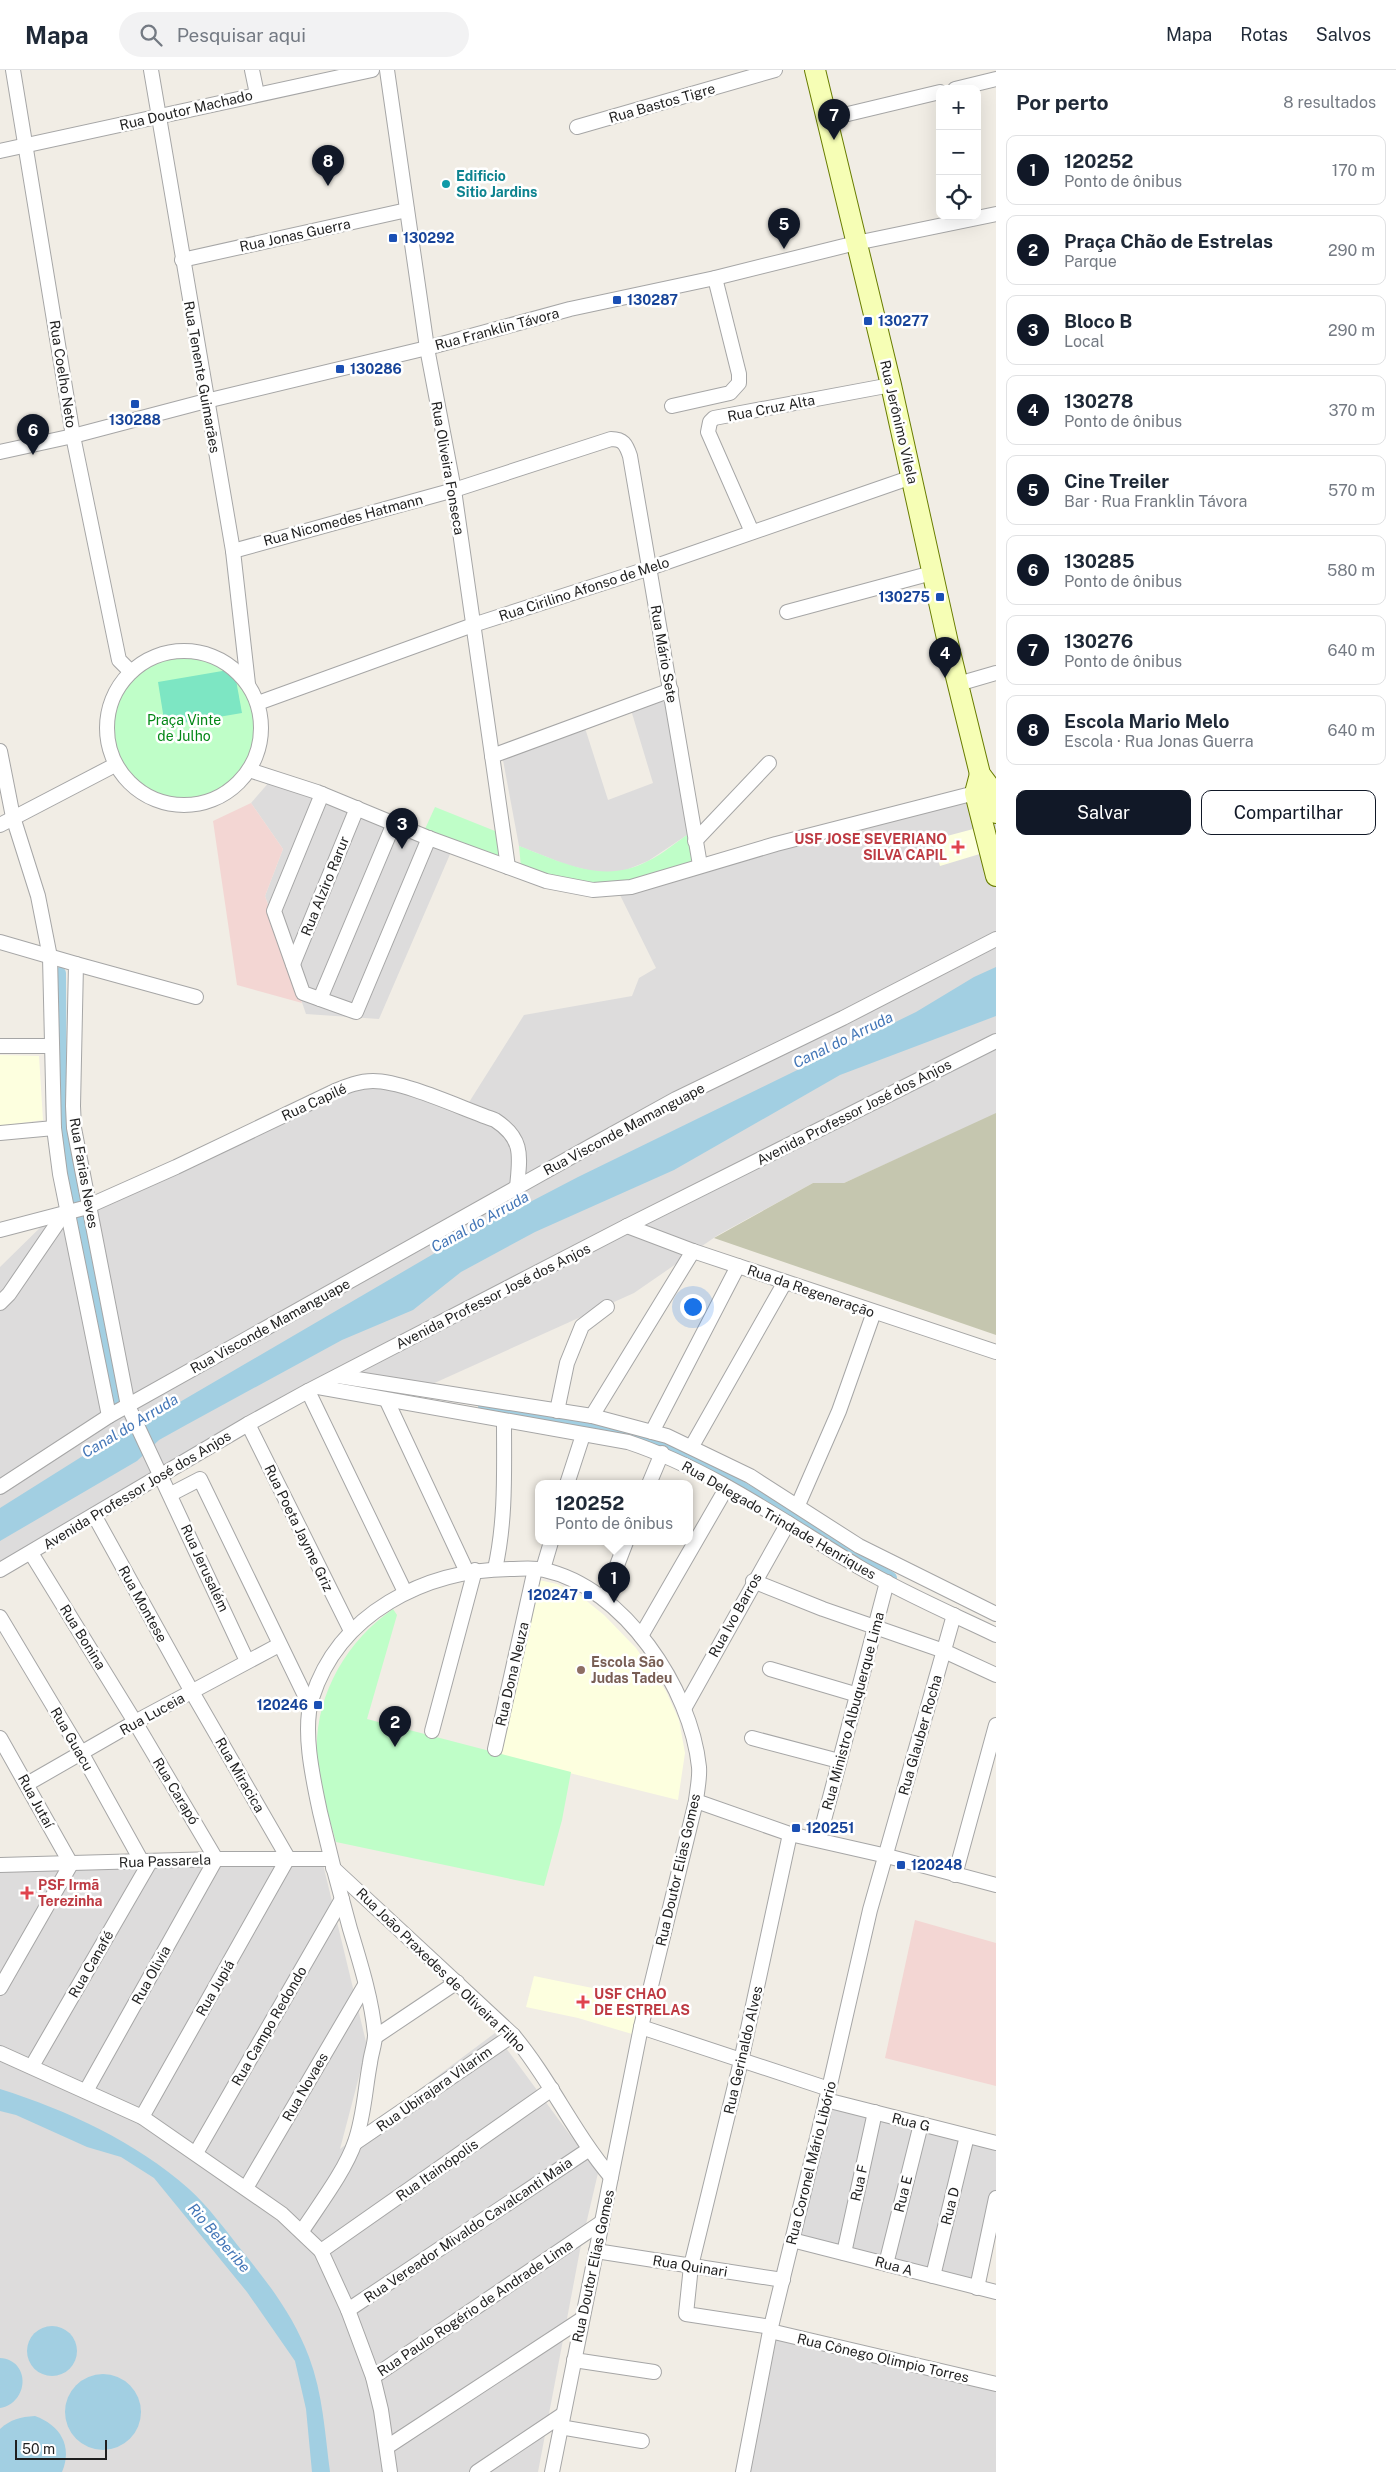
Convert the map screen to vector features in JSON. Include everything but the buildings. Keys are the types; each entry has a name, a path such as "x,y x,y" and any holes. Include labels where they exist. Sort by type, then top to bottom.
{"main road":[{"name":"Rua Jerônimo Vilela","path":"816,70 826,119 912,477 958,684 996,876"},
{"name":"Rua Jerônimo Vilela","path":"978,784 989,786 996,813"}],"street":[{"name":"Rua Coelho Neto","path":"13,70 27,145 73,436 119,660 130,671"},
{"name":"Rua Tenente Guimarães","path":"151,70 232,551 248,684"},
{"path":"252,70 256,94"},
{"name":"Rua Doutor Machado","path":"0,151 372,70"},
{"name":"Rua Oliveira Fonseca","path":"387,70 427,348 454,490 508,867"},
{"name":"Rua Bastos Tigre","path":"577,127 775,70"},
{"path":"971,85 996,79"},
{"path":"826,119 936,93"},
{"name":"Rua Jonas Guerra","path":"182,260 407,210"},
{"name":"Rua Franklin Távora","path":"0,452 73,436 206,401 427,348 570,309 715,278 856,243 996,214"},
{"path":"672,406 730,393 739,383 739,374 715,278"},
{"name":"Rua Cruz Alta","path":"752,532 708,432 710,422 714,418 891,385"},
{"name":"Rua Nicomedes Hatmann","path":"232,551 454,490 611,439 619,439 625,444"},
{"name":"Rua Mário Sete","path":"625,444 630,456 650,568 700,866"},
{"name":"Rua Cirilino Afonso de Melo","path":"258,703 473,625 650,568 912,477"},
{"path":"787,612 932,573"},
{"path":"181,650 200,652 217,658 238,672 248,684 258,703 262,730 258,752 249,770 233,787 222,795 200,803 174,804 150,798 129,783 115,765 107,743 106,716 115,691 130,671 150,657 181,650"},
{"path":"958,684 996,673"},
{"path":"492,756 671,690"},
{"name":"Rua Farias Neves","path":"0,751 14,817 38,896 50,957 54,1128 130,1411"},
{"path":"695,841 769,763"},
{"path":"0,824 115,765"},
{"path":"249,770 322,794 429,838 508,867 568,887 609,890 631,887 911,808 978,784"},
{"path":"322,794 274,911 302,993 356,1012 429,838"},
{"name":"Rua Alziro Rarur","path":"293,964 357,808"},
{"path":"320,999 394,823"},
{"name":"Rua Visconde Mamanguape","path":"130,1411 517,1187 676,1099 843,1018 996,939"},
{"path":"0,942 196,997"},
{"name":"Rua Farias Neves","path":"76,964 73,1106 78,1154 75,1211 109,1416"},
{"name":"Avenida Professor José dos Anjos","path":"0,1570 248,1424 313,1389 627,1226 996,1041"},
{"path":"0,1046 52,1046"},
{"name":"Rua Capilé","path":"0,1230 75,1211 353,1083 373,1081 400,1086 495,1120 508,1128 515,1138 520,1155 517,1187"},
{"path":"0,1133 54,1128"},
{"path":"0,1303 75,1211"},
{"name":"Rua da Regeneração","path":"627,1226 693,1251 996,1352"},
{"path":"592,1416 693,1251"},
{"path":"652,1432 738,1266"},
{"path":"692,1446 785,1282"},
{"path":"557,1411 566,1363 582,1326 607,1307"},
{"path":"798,1505 839,1411 874,1312"},
{"name":"Rua Delegado Trindade Henriques","path":"338,1376 592,1416 652,1432 692,1446 750,1476 798,1505 859,1546 996,1614"},
{"path":"313,1389 405,1592"},
{"name":"Rua Delegado Trindade Henriques","path":"313,1389 628,1442 662,1453 727,1487 887,1582 996,1635"},
{"path":"387,1401 471,1571 432,1731"},
{"path":"0,1487 109,1416 130,1411 162,1476"},
{"path":"495,1569 500,1546 504,1498 504,1421"},
{"name":"Rua Poeta Jayme Griz","path":"248,1424 351,1631"},
{"path":"568,1480 583,1435"},
{"path":"652,1480 662,1453"},
{"name":"Rua Jerusalém","path":"162,1476 248,1661"},
{"path":"171,1494 200,1479 310,1706"},
{"path":"642,1636 727,1487"},
{"name":"Rua Montese","path":"94,1515 192,1692"},
{"name":"Rua Ivo Barros","path":"685,1707 788,1523"},
{"name":"Rua Dona Neuza","path":"495,1749 539,1569 550,1545"},
{"path":"604,1599 625,1545"},
{"name":"Rua Bonina","path":"31,1553 135,1722"},
{"name":"Rua Doutor Elias Gomes","path":"302,2231 327,2194 355,2143 375,2037 365,1985 331,1864 312,1764 308,1724 310,1706 324,1671 351,1631 372,1613 405,1592 471,1571 539,1569 563,1576 604,1599 642,1636 685,1707 699,1769 696,1801 641,2027 552,2472"},
{"path":"754,1581 823,1609 877,1626 944,1651 996,1675"},
{"name":"Rua Ministro Albuquerque Lima","path":"819,1839 877,1626 887,1582"},
{"name":"Rua Glauber Rocha","path":"887,1856 954,1615"},
{"name":"Rua Guacu","path":"0,1617 146,1862"},
{"name":"Rua Luceia","path":"27,1784 135,1722 279,1645"},
{"path":"770,1669 858,1695"},
{"name":"Rua Miracica","path":"192,1692 288,1858"},
{"name":"Rua Carapó","path":"135,1722 216,1860"},
{"path":"956,1874 996,1726"},
{"name":"Rua Jutaí","path":"0,1738 71,1864"},
{"path":"752,1738 839,1761"},
{"path":"696,1801 790,1834 819,1839 996,1885"},
{"name":"Rua Gerinaldo Alves","path":"771,2329 686,2314 691,2266 741,2061 790,1834"},
{"name":"Rua Coronel Mário Libório","path":"743,2472 771,2329 870,1910 887,1856"},
{"name":"Rua Passarela","path":"0,1865 288,1858 331,1864"},
{"name":"Rua Jupiá","path":"142,2117 288,1858"},
{"name":"Rua Olivia","path":"86,2091 216,1860"},
{"name":"Rua Canafé","path":"32,2066 146,1862"},
{"path":"0,1988 71,1864"},
{"name":"Rua João Praxedes de Oliveira Filho","path":"331,1864 513,2035 534,2060 588,2150 611,2177"},
{"name":"Rua Campo Redondo","path":"196,2153 342,1899"},
{"path":"375,2037 457,1982"},
{"name":"Rua Novaes","path":"246,2188 365,1985"},
{"name":"Rua G","path":"641,2027 741,2061 874,2112 996,2143"},
{"name":"Rua Ubirajara Vilarim","path":"355,2143 513,2035"},
{"path":"0,2053 142,2117 246,2188 302,2231 322,2251 348,2310 373,2378 390,2472"},
{"name":"Rua Itainópolis","path":"322,2251 552,2090"},
{"name":"Rua F","path":"844,2253 874,2112"},
{"name":"Rua E","path":"886,2264 920,2124"},
{"name":"Rua D","path":"933,2276 967,2136"},
{"name":"Rua Vereador Mivaldo Cavalcanti Maia","path":"348,2310 588,2150"},
{"path":"976,2288 991,2245 996,2198"},
{"name":"Rua Paulo Rogério de Andrade Lima","path":"373,2378 602,2222"},
{"name":"Rua A","path":"792,2240 996,2292"},
{"name":"Rua Quinari","path":"596,2251 783,2280"},
{"path":"387,2448 582,2319"},
{"name":"Rua Cônego Olimpio Torres","path":"771,2329 996,2384"},
{"path":"574,2360 654,2372"},
{"path":"477,2472 561,2421 642,2441"}],"shaded area":[{"path":"665,697 690,833 648,861 621,872 600,873 567,865 519,846 503,760 585,728 608,800 653,783 631,710"},
{"path":"996,779 996,1114 844,1183 813,1183 718,1235 634,1293 399,1399 303,1389 301,1404 0,1571 0,1267 52,1216 350,1080 412,1094 461,1115 524,1015 632,996 639,978 656,968 619,893 971,789"},
{"path":"271,780 451,852 379,1019 306,1014 265,896 283,849 251,803"},
{"path":"251,803 283,849 265,896 302,1003 237,985 213,821"},
{"name":"USF JOSE SEVERIANO SILVA CAPIL","path":"977,828 983,853 940,866 932,840"},
{"path":"0,1055 39,1056 43,1120 0,1126"},
{"path":"996,1113 996,1335 714,1238 813,1183 844,1183"},
{"name":"Escola São Judas Tadeu","path":"530,1578 557,1584 578,1594 604,1615 636,1648 666,1691 679,1720 685,1753 678,1800 493,1754"},
{"path":"322,1860 367,2046 340,2149 495,2033 598,2173 580,2250 538,2472 0,2472 0,1865"},
{"path":"915,1920 996,1943 996,2086 885,2058"},
{"name":"USF CHAO DE ESTRELAS","path":"534,1976 641,1998 632,2034 578,2018 526,2007"},
{"path":"826,2100 996,2143 996,2198 978,2279 792,2240"},
{"path":"780,2333 996,2390 996,2472 741,2472 762,2346"}],"green space":[{"name":"Praça Vinte de Julho","path":"184,651 199,652 214,657 239,673 255,698 260,713 260,743 255,758 239,783 214,799 199,804 184,805 169,804 154,799 129,783 113,758 108,743 107,728 108,713 113,698 129,673 154,657 169,652"},
{"path":"234,669 242,713 165,726 158,682"},
{"path":"435,807 500,833 502,857 494,857 425,829"},
{"path":"690,833 694,859 687,867 628,886 581,886 521,867 519,846 583,869 615,871 632,868 654,858"},
{"path":"393,1609 397,1615 367,1719 571,1772 562,1820 544,1886 336,1842 319,1777 317,1744 319,1721 333,1678 345,1658 375,1623"}],"water":[{"path":"996,967 996,1016 840,1075 674,1170 535,1232 461,1272 413,1310 342,1340 159,1440 137,1461 0,1541 0,1508 113,1437 149,1420 459,1239 578,1177 916,1012 974,977"},
{"name":"Rio Beberibe","path":"0,2089 75,2117 124,2142 168,2172 189,2189 210,2211 272,2289 289,2315 303,2342 317,2385 323,2414 330,2472 312,2472 306,2409 295,2361 247,2292 154,2178 121,2157 87,2147 16,2115 0,2111"},
{"path":"52,2326 62,2328 70,2333 75,2341 77,2351 75,2361 70,2369 62,2374 52,2376 42,2374 34,2369 29,2361 27,2351 29,2341 34,2333 42,2328"},
{"path":"0,2358 10,2361 17,2366 21,2373 22,2382 21,2391 17,2398 10,2404 0,2408"},
{"path":"103,2374 117,2377 130,2385 138,2398 141,2412 138,2426 130,2439 117,2447 103,2450 89,2447 76,2439 68,2426 65,2412 68,2398 76,2385 89,2377"},
{"path":"35,2416 51,2425 62,2438 66,2454 62,2472 0,2472 0,2429 16,2419"}],"waterway":[{"path":"60,973 61,1121 114,1399"},
{"path":"484,1406 589,1425 654,1441 702,1463 891,1578"}],"place":[{"name":"130276","path":"834,140"},
{"name":"Edificio Sitio Jardins","path":"446,184"},
{"name":"Escola Mario Melo","path":"328,186"},
{"name":"130292","path":"393,238"},
{"name":"Cine Treiler","path":"784,249"},
{"name":"130287","path":"617,300"},
{"name":"130277","path":"868,321"},
{"name":"130286","path":"340,369"},
{"name":"130288","path":"135,404"},
{"name":"130285","path":"33,455"},
{"name":"130275","path":"940,597"},
{"name":"130278","path":"945,678"},
{"name":"USF JOSE SEVERIANO SILVA CAPIL","path":"958,847"},
{"name":"Bloco B","path":"402,849"},
{"name":"120247","path":"588,1595"},
{"name":"120252","path":"614,1603"},
{"name":"Escola São Judas Tadeu","path":"581,1670"},
{"name":"120246","path":"318,1705"},
{"name":"Praça Chão de Estrelas","path":"395,1747"},
{"name":"120251","path":"796,1828"},
{"name":"120248","path":"901,1865"},
{"name":"PSF Irmã Terezinha","path":"27,1893"},
{"name":"USF CHAO DE ESTRELAS","path":"583,2002"}],"water label":[{"name":"Canal do Arruda","path":"843,1040"},
{"name":"Canal do Arruda","path":"480,1222"},
{"name":"Canal do Arruda","path":"130,1426"}]}
